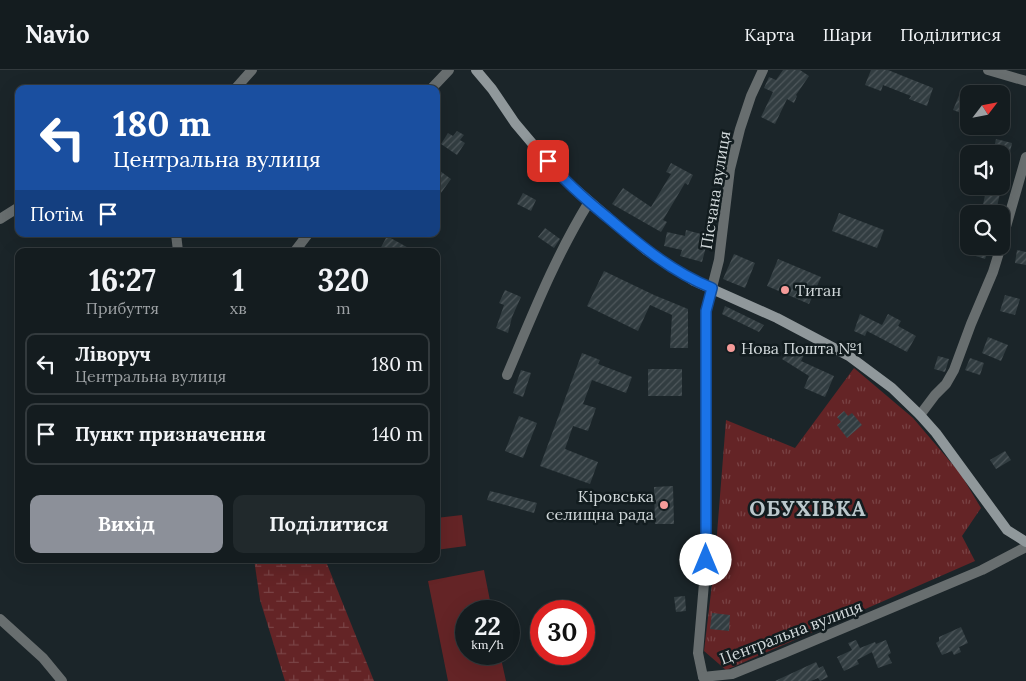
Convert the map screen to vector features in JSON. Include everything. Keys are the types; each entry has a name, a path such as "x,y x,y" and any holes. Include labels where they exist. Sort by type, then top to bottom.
{"street":[{"path":"239,85 252,70"},
{"path":"435,85 449,70"},
{"path":"476,70 492,89 515,123 558,174 646,250 668,266 694,281 777,318 849,356 892,388 936,433 1007,530 1026,542"},
{"name":"Пісчана вулиця","path":"712,288 719,260 734,153 751,96 763,70"},
{"path":"988,70 1026,81"},
{"path":"1010,213 1026,157"},
{"path":"508,375 549,275 573,227 589,202"},
{"path":"0,219 15,210"},
{"path":"297,248 306,237"},
{"path":"920,415 946,384 954,370 998,255"},
{"name":"Центральна вулиця","path":"712,288 706,311 706,560 698,653 702,679 732,674 982,570 1026,547"},
{"path":"0,619 43,658 62,681"}],"green space":[{"path":"854,368 913,418 960,473 981,508 962,536 975,561 726,670 704,651 715,559 726,420 795,448"},
{"path":"462,515 466,546 440,549 440,518"},
{"path":"255,563 327,563 374,681 285,681 260,600"},
{"path":"484,570 490,600 455,600 455,665 502,665 506,681 448,681 428,581"}],"building":[{"path":"783,70 800,70 809,76 796,95 794,103 787,99 775,124 761,117 773,92 764,88 769,77 776,80"},
{"path":"871,70 888,70 933,88 927,106 909,99 911,96 883,85 881,91 865,85"},
{"path":"960,93 960,113 953,110"},
{"path":"457,131 464,135 460,140 465,143 457,155 441,144 448,133 453,136"},
{"path":"996,139 1012,143 1010,152 1010,145 995,145"},
{"path":"671,163 693,175 688,185 685,183 663,220 667,222 661,232 612,204 623,188 651,207 671,174 666,172"},
{"path":"440,171 451,179 440,194"},
{"path":"523,193 536,200 531,211 517,204"},
{"path":"985,195 1000,195 997,205 983,205"},
{"path":"839,213 884,230 877,248 832,231"},
{"path":"545,228 560,239 554,248 538,237"},
{"path":"686,230 701,234 700,241 707,243 702,262 680,256 682,250 664,246 667,232 685,236"},
{"path":"386,237 389,237 409,248 381,248"},
{"path":"1017,250 1026,252 1026,265 1015,263"},
{"path":"734,254 755,263 745,288 723,279"},
{"path":"973,255 987,255 985,259"},
{"path":"778,259 821,277 809,304 767,286"},
{"path":"604,271 688,309 688,348 670,348 672,315 650,305 638,331 587,306"},
{"path":"505,290 521,297 512,317 508,333 496,328 504,305 499,303"},
{"path":"1005,295 1020,299 1015,315 1000,311"},
{"path":"725,306 764,325 759,332 722,314"},
{"path":"860,314 882,325 888,314 901,321 898,326 916,336 907,352 867,331 865,336 854,331"},
{"path":"988,337 1008,345 1001,361 982,353"},
{"path":"792,347 804,355 801,361 834,376 825,397 804,388 809,376 782,359"},
{"path":"582,353 600,360 598,364 632,377 626,393 592,380 583,404 596,408 588,431 573,426 565,449 598,462 590,484 540,466"},
{"path":"938,356 949,359 945,372 934,369"},
{"path":"970,358 984,363 980,375 965,370"},
{"path":"648,369 682,369 682,396 648,396"},
{"path":"521,370 531,373 523,397 513,393"},
{"path":"844,411 848,416 852,413 862,425 847,438 837,425 841,422 837,417"},
{"path":"519,416 537,423 523,458 505,451"},
{"path":"1005,451 1011,460 996,469 990,460"},
{"name":"Кіровська селищна рада","path":"673,486 674,524 655,524 654,487"},
{"path":"490,491 537,503 534,513 487,500"},
{"path":"685,596 686,611 676,612 674,597"},
{"path":"712,613 730,615 729,631 710,629"},
{"path":"961,627 968,643 959,647 961,652 954,655 952,651 942,655 936,643 939,641 939,637"},
{"path":"856,640 860,648 886,640 891,653 888,655 892,663 878,668 872,652 857,660 859,664 844,671 837,657 852,650 848,643"},
{"path":"816,662 819,668 823,666 828,677 820,681 818,678 811,681 775,681"}],"place":[{"name":"Титан","path":"785,290"},
{"name":"Нова Пошта №1","path":"731,348"},
{"name":"Кіровська селищна рада","path":"664,505"}],"district":[{"name":"ОБУХІВКА","path":"808,508"}],"route":[{"path":"548,161 558,174 646,250 668,266 694,281 712,288 706,311 706,560"}]}
